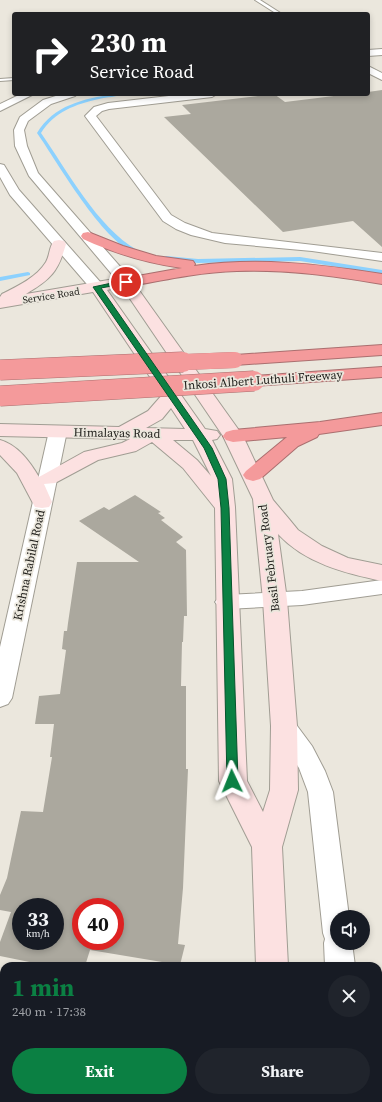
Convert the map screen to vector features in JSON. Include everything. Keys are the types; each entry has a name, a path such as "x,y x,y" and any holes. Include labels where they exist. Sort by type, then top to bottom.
{"highway":[{"path":"88,236 118,249 154,260 237,266 307,268 382,279"},
{"path":"126,282 191,271 237,266"},
{"name":"Inkosi Albert Luthuli Freeway","path":"0,370 235,360 382,350"},
{"name":"Inkosi Albert Luthuli Freeway","path":"0,396 90,392 382,372"},
{"path":"233,436 320,428 382,419"},
{"path":"253,475 291,442 320,428"}],"street":[{"path":"370,54 382,52"},
{"path":"370,70 380,76"},
{"path":"0,108 25,96"},
{"path":"66,96 47,102 24,119 19,130 21,146 32,174 88,236 126,282"},
{"path":"195,96 108,106 98,109 90,116 167,218 180,227 197,234 227,240 341,250 382,257"},
{"path":"0,167 14,192 97,287"},
{"path":"0,302 32,284 46,271 54,260 59,244"},
{"name":"Service Road","path":"0,302 126,282"},
{"name":"Basil February Road","path":"126,282 233,436 253,475 263,499 275,600 284,726 284,790 267,846 272,962"},
{"name":"Basil February Road","path":"97,287 208,448 222,479 225,508 226,602 232,781 267,846"},
{"path":"123,433 155,415 172,395"},
{"name":"Himalayas Road","path":"0,430 233,436"},
{"name":"Krishna Rabilal Road","path":"0,698 58,431"},
{"path":"48,479 85,459 129,447 154,434 190,464 225,508"},
{"path":"0,446 16,457 25,467 42,502"},
{"path":"263,499 281,525 312,550 350,566 382,573"},
{"path":"226,602 275,600 382,587"},
{"path":"284,726 307,757 320,784 335,910"},
{"path":"339,950 340,962"}],"lane":[{"path":"257,0 277,12"},
{"path":"0,80 12,78"}],"building":[{"path":"382,90 382,247 353,221 283,232 164,117 191,114 182,105 257,96 277,96 285,102 334,96 370,96 370,92"},
{"path":"135,495 161,512 158,513 165,518 161,520 183,537 176,542 186,550 187,616 184,616 181,686 186,686 186,769 188,769 183,888 178,944 185,945 181,962 162,962 90,950 86,962 29,962 0,956 0,942 11,912 0,910 0,895 7,878 21,811 43,812 52,757 50,757 54,724 35,724 39,696 60,694 66,650 62,649 64,631 67,631 77,562 139,562 79,521 104,507 109,510"}],"waterway":[{"path":"110,96 75,104 63,109 45,123 39,133 97,217 124,244 135,251"},
{"path":"166,258 198,261 300,259 382,272"},
{"path":"0,279 28,274"}],"route":[{"path":"126,282 97,287 208,448 222,479 225,508 226,602 232,781"}]}
